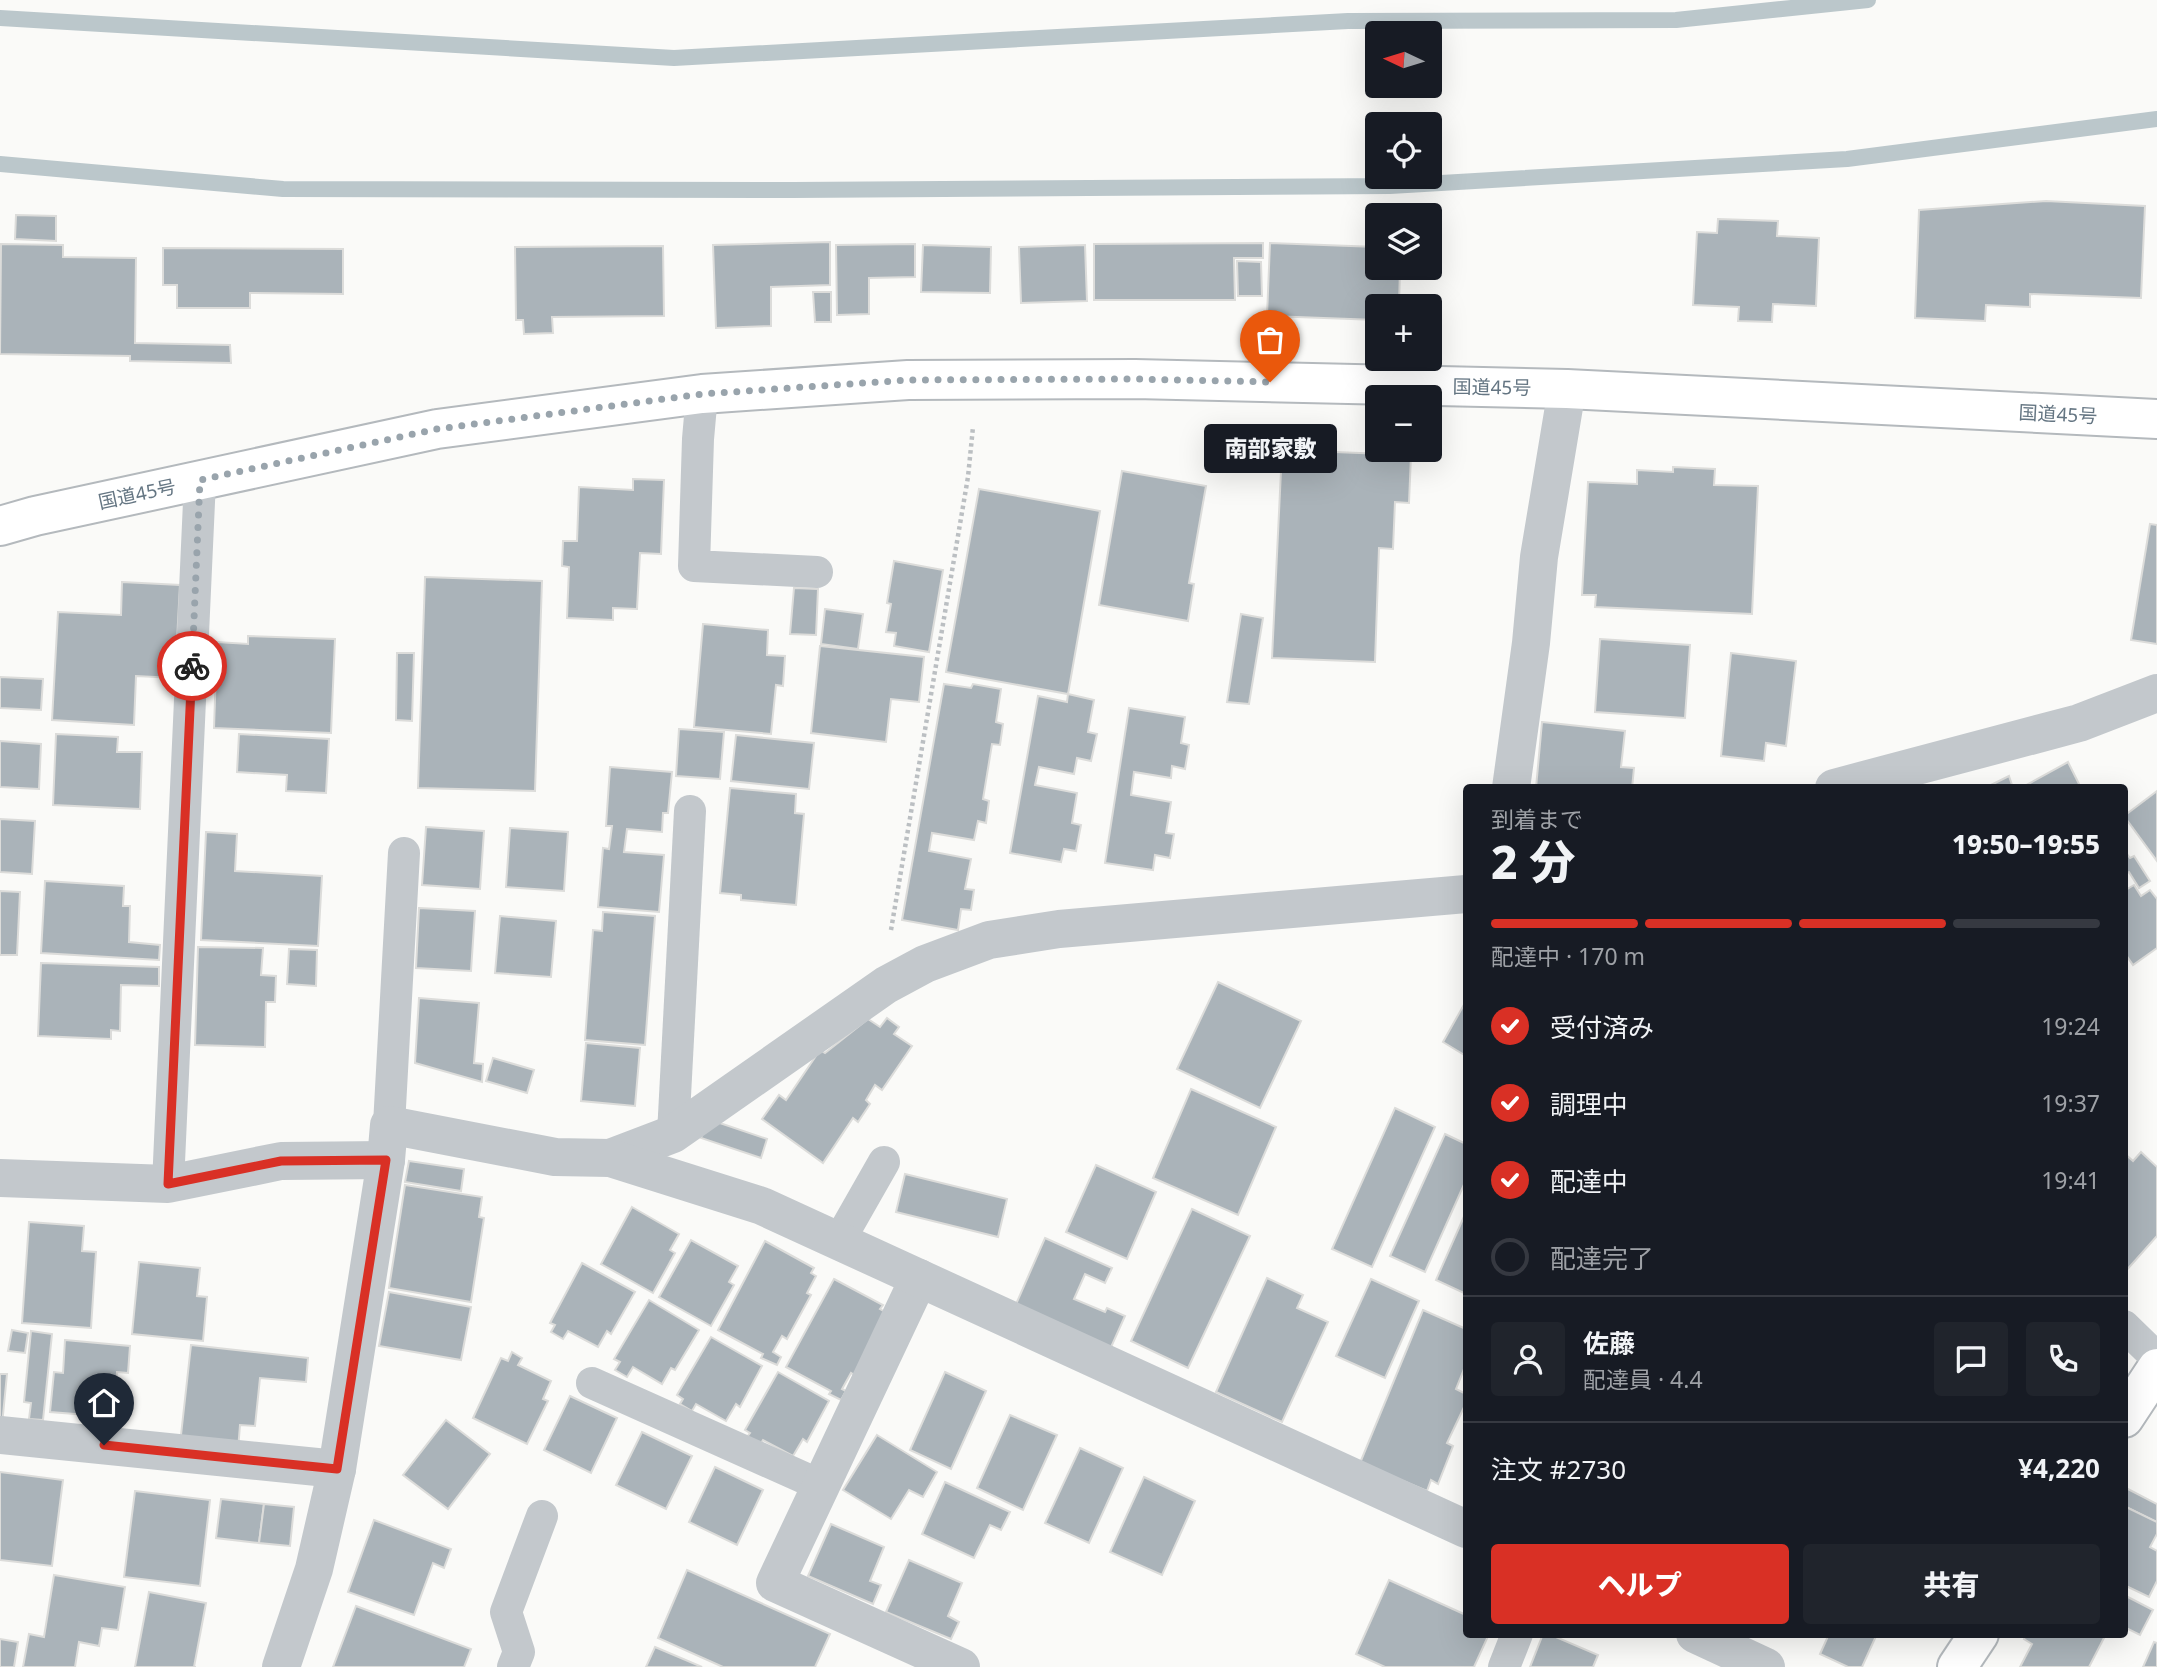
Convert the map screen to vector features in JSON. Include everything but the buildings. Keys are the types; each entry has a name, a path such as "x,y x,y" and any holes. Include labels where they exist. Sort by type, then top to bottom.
{"highway":[{"name":"国道45号","path":"0,526 35,516 437,429 702,394 922,380 1135,379 1567,389 2157,419"},
{"path":"2128,1412 2157,1368"},
{"path":"1957,1667 1976,1638"}],"street":[{"path":"1512,784 1531,643 1539,557 1567,389"},
{"path":"1850,784 2079,723 2157,693"},
{"path":"610,1158 673,1134 887,985 925,964 989,940 1059,929 1463,894"},
{"path":"281,1667 314,1569 337,1469 388,1142"},
{"path":"0,1178 168,1184 388,1142 555,1157 610,1158 762,1206 1463,1528"},
{"path":"919,1278 775,1583 961,1667"},
{"path":"0,1435 337,1469"},
{"path":"1704,1638 1766,1667"}],"lane":[{"path":"702,394 694,566 817,572"},
{"path":"168,1184 200,480"},
{"path":"673,1134 690,811"},
{"path":"388,1142 404,853"},
{"path":"839,1241 884,1162"},
{"path":"2128,1330 2157,1358"},
{"path":"592,1383 820,1485"},
{"path":"513,1667 519,1652 506,1612 542,1516"},
{"path":"1504,1667 1515,1638"}],"path":[{"path":"887,985 888,947 968,477 973,423"}],"waterway":[{"path":"0,18 674,58 1348,21 1676,20 1868,0"},
{"path":"0,164 283,189 793,190 1390,186 1847,159 2157,119"}],"way so far":[{"path":"192,666 200,480 437,429 702,394 908,380 1135,379 1270,382"}],"place":[{"name":"南部家敷","path":"1270,382"}],"route":[{"path":"104,1445 337,1469 386,1160 281,1161 168,1184 192,666"}]}
